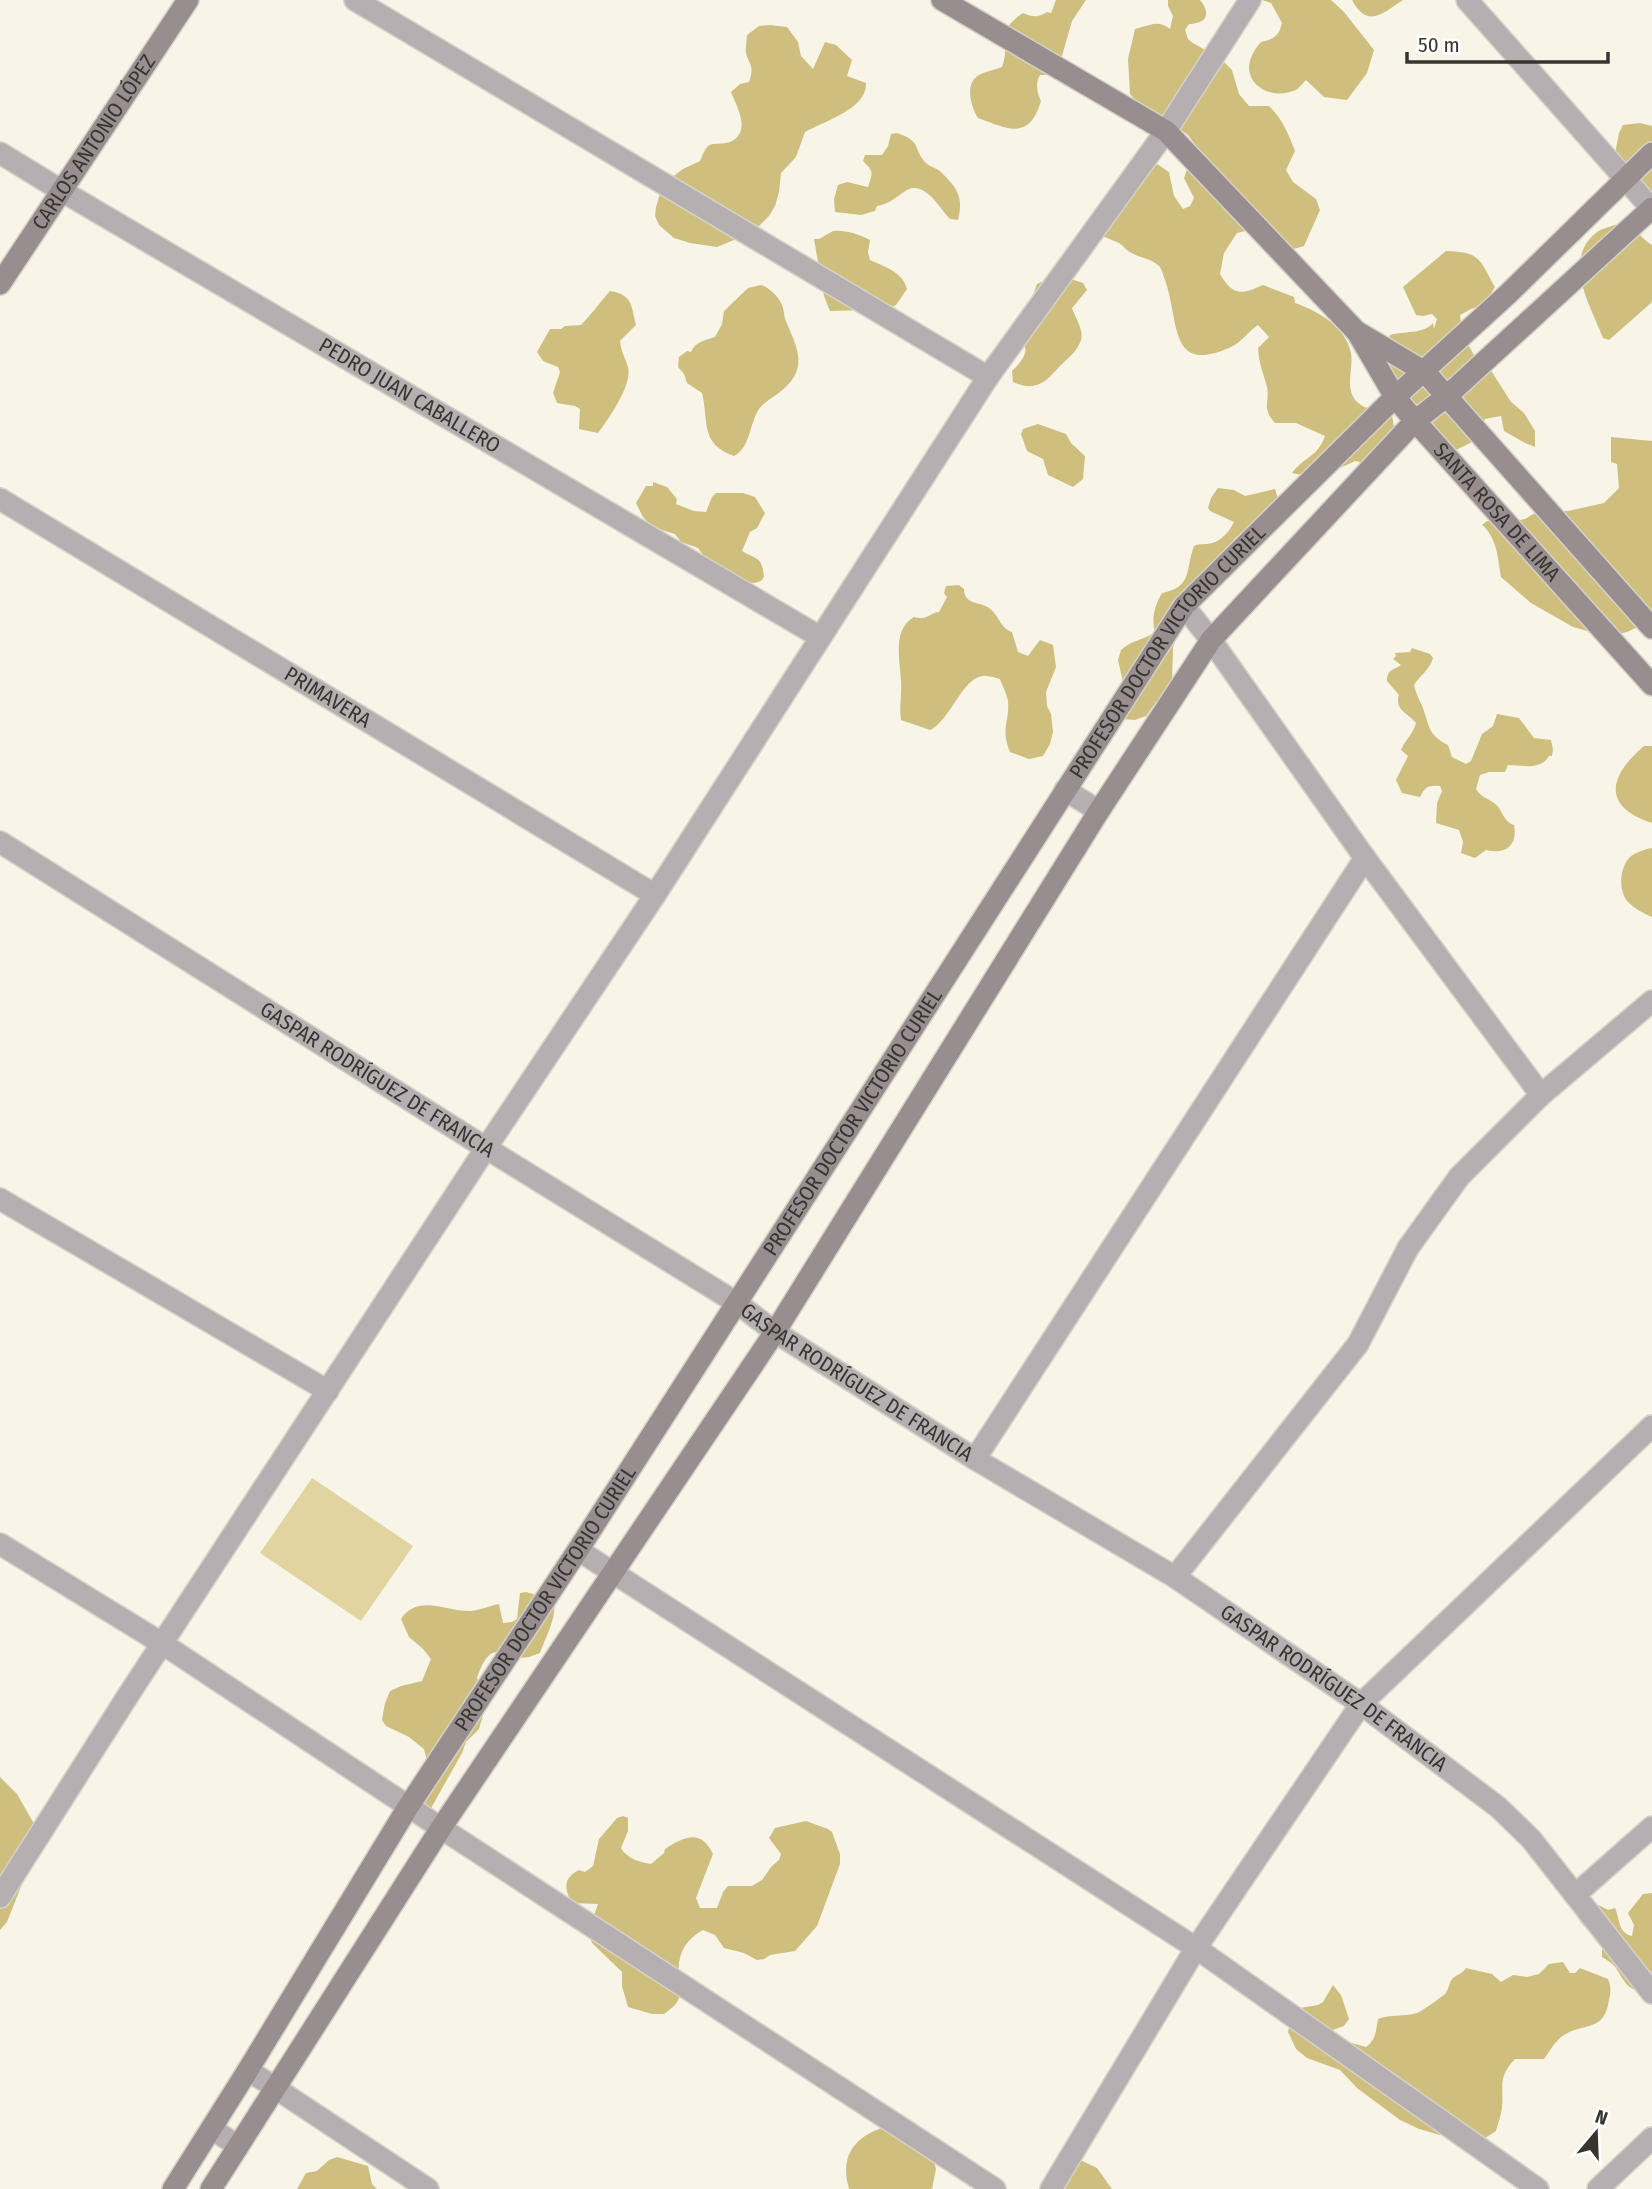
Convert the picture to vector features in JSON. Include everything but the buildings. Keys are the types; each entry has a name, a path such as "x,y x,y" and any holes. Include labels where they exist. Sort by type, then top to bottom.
{"main road":[{"name":"CARLOS ANTONIO LÓPEZ","path":"0,284 188,0"},
{"path":"942,0 1167,131 1356,331 1425,372 1652,628"},
{"name":"PROFESOR DOCTOR VICTORIO CURIEL","path":"173,2189 408,1807 578,1550 1184,606 1395,397 1508,294 1652,153"},
{"name":"PROFESOR DOCTOR VICTORIO CURIEL","path":"211,2189 441,1828 775,1332 1099,811 1211,640 1415,421 1447,396 1652,209"},
{"name":"SANTA ROSA DE LIMA","path":"1356,331 1395,397 1415,421 1652,685"}],"street":[{"path":"355,0 988,377"},
{"path":"0,1898 129,1694 655,895 988,377 1167,131 1250,0"},
{"path":"1467,0 1652,209"},
{"name":"PEDRO JUAN CABALLERO","path":"0,153 820,637"},
{"name":"PRIMAVERA","path":"0,499 655,895"},
{"path":"1184,606 1365,858 1541,1095"},
{"path":"1065,790 1099,811"},
{"name":"GASPAR RODRÍGUEZ DE FRANCIA","path":"0,842 486,1149 737,1303 775,1332 975,1459 1175,1577 1361,1704 1498,1807 1531,1839 1652,1993"},
{"path":"975,1459 1365,858"},
{"path":"1175,1577 1358,1344 1408,1248 1459,1177 1541,1095 1652,1001"},
{"path":"0,1199 328,1391"},
{"path":"1051,2189 1196,1948 1361,1704 1652,1426"},
{"path":"0,1544 163,1644 408,1807 995,2189"},
{"path":"578,1550 1196,1948 1538,2189"},
{"path":"1575,1895 1652,1827"},
{"path":"248,2070 428,2189"},
{"path":"212,2129 238,2146"},
{"path":"1598,2189 1652,2138"}],"shaded area":[{"path":"1056,0 1086,0 1072,21 1060,63 1050,75 1040,75 1038,78 1037,88 1041,101 1036,114 1024,127 1016,129 978,118 971,102 970,89 979,75 1002,67 1006,31 1009,26 1023,13 1035,16 1051,13"},
{"path":"1168,0 1200,0 1204,5 1206,14 1203,20 1189,24 1185,30 1188,39 1221,59 1232,70 1239,94 1249,106 1269,106 1278,116 1295,151 1286,170 1293,182 1316,199 1320,210 1304,246 1294,249 1245,231 1237,233 1224,253 1220,274 1229,286 1238,292 1263,285 1294,297 1295,303 1322,315 1343,335 1351,353 1350,388 1355,400 1366,408 1382,410 1392,415 1395,433 1365,463 1355,461 1316,474 1292,473 1315,453 1325,436 1296,423 1275,423 1271,418 1267,409 1268,392 1258,348 1269,337 1258,325 1233,346 1212,354 1197,355 1187,350 1176,328 1170,296 1160,267 1102,236 1145,169 1157,164 1169,172 1174,196 1183,209 1190,206 1194,198 1184,178 1189,163 1205,158 1188,135 1145,111 1130,94 1128,59 1135,29 1157,24 1170,29 1173,16"},
{"path":"1262,0 1331,0 1344,12 1374,50 1367,73 1347,100 1324,97 1306,80 1295,90 1286,93 1272,93 1254,82 1249,68 1253,54 1261,42 1277,34 1282,23 1271,3"},
{"path":"1352,0 1403,0 1383,13 1370,16 1358,9"},
{"path":"759,26 787,27 798,42 801,56 813,69 825,42 836,45 852,60 847,76 866,83 864,92 852,107 805,132 796,157 781,173 775,206 753,232 717,247 674,238 659,225 655,216 663,184 683,169 700,161 708,146 727,143 737,138 742,126 731,92 740,84 749,82 751,76 746,51 747,35"},
{"path":"1640,123 1652,126 1652,192 1645,193 1615,154 1623,125"},
{"path":"897,133 911,139 926,163 941,172 955,188 960,205 958,220 950,219 926,192 914,188 877,206 875,211 861,215 835,212 834,199 838,185 847,182 868,187 872,173 863,161 865,155 882,155 891,134"},
{"path":"1623,222 1652,245 1652,300 1609,340 1603,338 1586,298 1580,269 1581,256 1586,243 1597,232"},
{"path":"833,231 852,233 870,240 870,260 893,271 905,283 907,289 896,305 879,313 870,310 830,311 824,296 814,239"},
{"path":"1446,251 1473,255 1486,270 1495,287 1484,305 1460,315 1461,324 1475,357 1492,372 1511,402 1524,413 1535,431 1535,447 1504,431 1501,416 1485,419 1472,442 1450,453 1424,421 1415,403 1390,379 1384,367 1390,335 1419,331 1433,323 1434,329 1437,319 1432,314 1416,315 1403,287"},
{"path":"1071,279 1083,283 1087,290 1072,308 1081,332 1079,344 1049,377 1039,384 1028,386 1013,382 1012,371 1025,354 1024,344 1018,333 1018,317 1027,312 1037,284 1041,282 1048,285"},
{"path":"761,285 775,294 782,305 796,348 798,365 790,383 759,409 744,447 734,456 723,451 711,439 702,393 687,383 678,367 679,357 687,351 691,352 701,342 715,337 722,324 724,311 748,288"},
{"path":"610,291 627,298 636,325 620,341 628,367 627,383 619,402 598,433 579,429 580,409 557,403 553,393 560,372 558,367 543,361 537,352 550,329 581,325"},
{"path":"1038,424 1066,434 1085,456 1083,479 1073,487 1048,475 1043,459 1027,451 1021,434 1023,429"},
{"path":"1611,437 1652,441 1652,620 1627,632 1608,637 1573,627 1531,603 1501,577 1494,542 1482,525 1487,521 1507,523 1525,519 1540,510 1568,511 1604,503 1619,488 1617,464 1611,462"},
{"path":"653,482 667,487 677,499 676,504 694,511 706,512 716,493 743,493 755,497 765,513 757,528 750,532 742,551 760,562 764,577 761,581 746,582 707,561 698,548 681,542 675,534 652,527 636,503 646,486 653,486"},
{"path":"1218,488 1234,490 1245,496 1275,489 1278,499 1256,522 1235,538 1188,610 1173,647 1172,685 1168,697 1157,701 1146,716 1135,720 1122,719 1123,682 1118,660 1121,650 1155,632 1157,602 1162,593 1183,582 1194,546 1219,540 1234,522 1208,508"},
{"path":"959,585 969,600 989,608 1005,628 1012,632 1018,652 1028,656 1040,640 1053,645 1056,667 1046,692 1053,732 1043,756 1029,759 1010,752 1006,736 1007,698 1000,679 983,676 969,684 944,718 930,730 901,720 899,646 903,629 914,617 923,618 939,612 947,597 944,593 946,586"},
{"path":"1412,648 1430,654 1433,658 1414,685 1431,731 1448,745 1452,757 1466,764 1471,761 1482,734 1493,726 1497,714 1519,718 1534,738 1551,740 1552,756 1541,764 1508,765 1505,772 1480,775 1476,789 1497,806 1507,821 1514,825 1514,838 1505,850 1486,850 1475,858 1461,853 1463,842 1459,830 1436,823 1437,803 1442,791 1440,786 1427,787 1420,797 1402,793 1396,780 1408,756 1401,750 1416,723 1400,708 1399,695 1387,681 1387,677 1391,670 1401,665 1393,659 1395,653 1410,652"},
{"path":"1644,746 1652,746 1652,823 1624,808 1616,789 1623,768"},
{"path":"1652,848 1652,917 1628,902 1621,879 1624,866 1631,856"},
{"path":"312,1478 413,1546 361,1621 260,1553"},
{"path":"526,1592 554,1600 552,1620 540,1653 521,1658 494,1652 483,1664 477,1678 485,1708 479,1729 466,1742 430,1810 421,1815 428,1764 424,1749 409,1737 386,1726 382,1720 390,1691 422,1681 431,1659 409,1637 401,1619 408,1611 424,1605 471,1611 499,1604 503,1623 512,1622 517,1619 520,1593"},
{"path":"0,1777 17,1794 41,1836 7,1922 0,1930"},
{"path":"617,1818 628,1818 628,1831 621,1848 638,1861 651,1864 665,1849 686,1838 698,1838 708,1846 713,1854 696,1898 700,1908 717,1908 728,1886 752,1886 762,1880 781,1854 769,1838 775,1828 806,1821 828,1829 832,1832 840,1854 840,1864 817,1926 795,1951 757,1960 744,1953 724,1948 715,1935 703,1930 691,1938 681,1954 681,1992 675,2005 664,2014 652,2014 628,2007 622,1986 622,1972 592,1943 588,1932 598,1904 572,1903 566,1889 568,1880 574,1873 579,1870 585,1872 593,1866 599,1839"},
{"path":"1652,1893 1652,1989 1638,1991 1630,1987 1614,1966 1602,1957 1602,1940 1581,1923 1577,1907 1589,1900 1608,1910 1615,1908 1622,1929 1632,1936 1634,1925 1628,1913 1643,1894"},
{"path":"1563,1962 1570,1973 1575,1973 1580,1968 1608,1979 1610,1992 1606,2011 1597,2022 1561,2037 1544,2059 1515,2059 1502,2082 1502,2108 1496,2131 1482,2140 1454,2133 1440,2135 1400,2120 1357,2088 1340,2070 1307,2058 1296,2049 1288,2032 1292,2014 1300,2008 1323,2002 1333,1985 1341,1995 1349,2019 1344,2026 1330,2031 1334,2038 1366,2047 1374,2038 1378,2019 1419,2012 1445,1994 1452,1980 1466,1968 1492,1974 1501,1982 1513,1975 1527,1977 1539,1974 1549,1964"},
{"path":"881,2128 895,2129 932,2154 936,2169 932,2189 849,2189 846,2168 851,2151 862,2138"},
{"path":"1072,2156 1097,2168 1112,2189 1047,2189"},
{"path":"337,2157 368,2166 372,2184 377,2189 297,2189 306,2173 317,2171 329,2160"}]}
